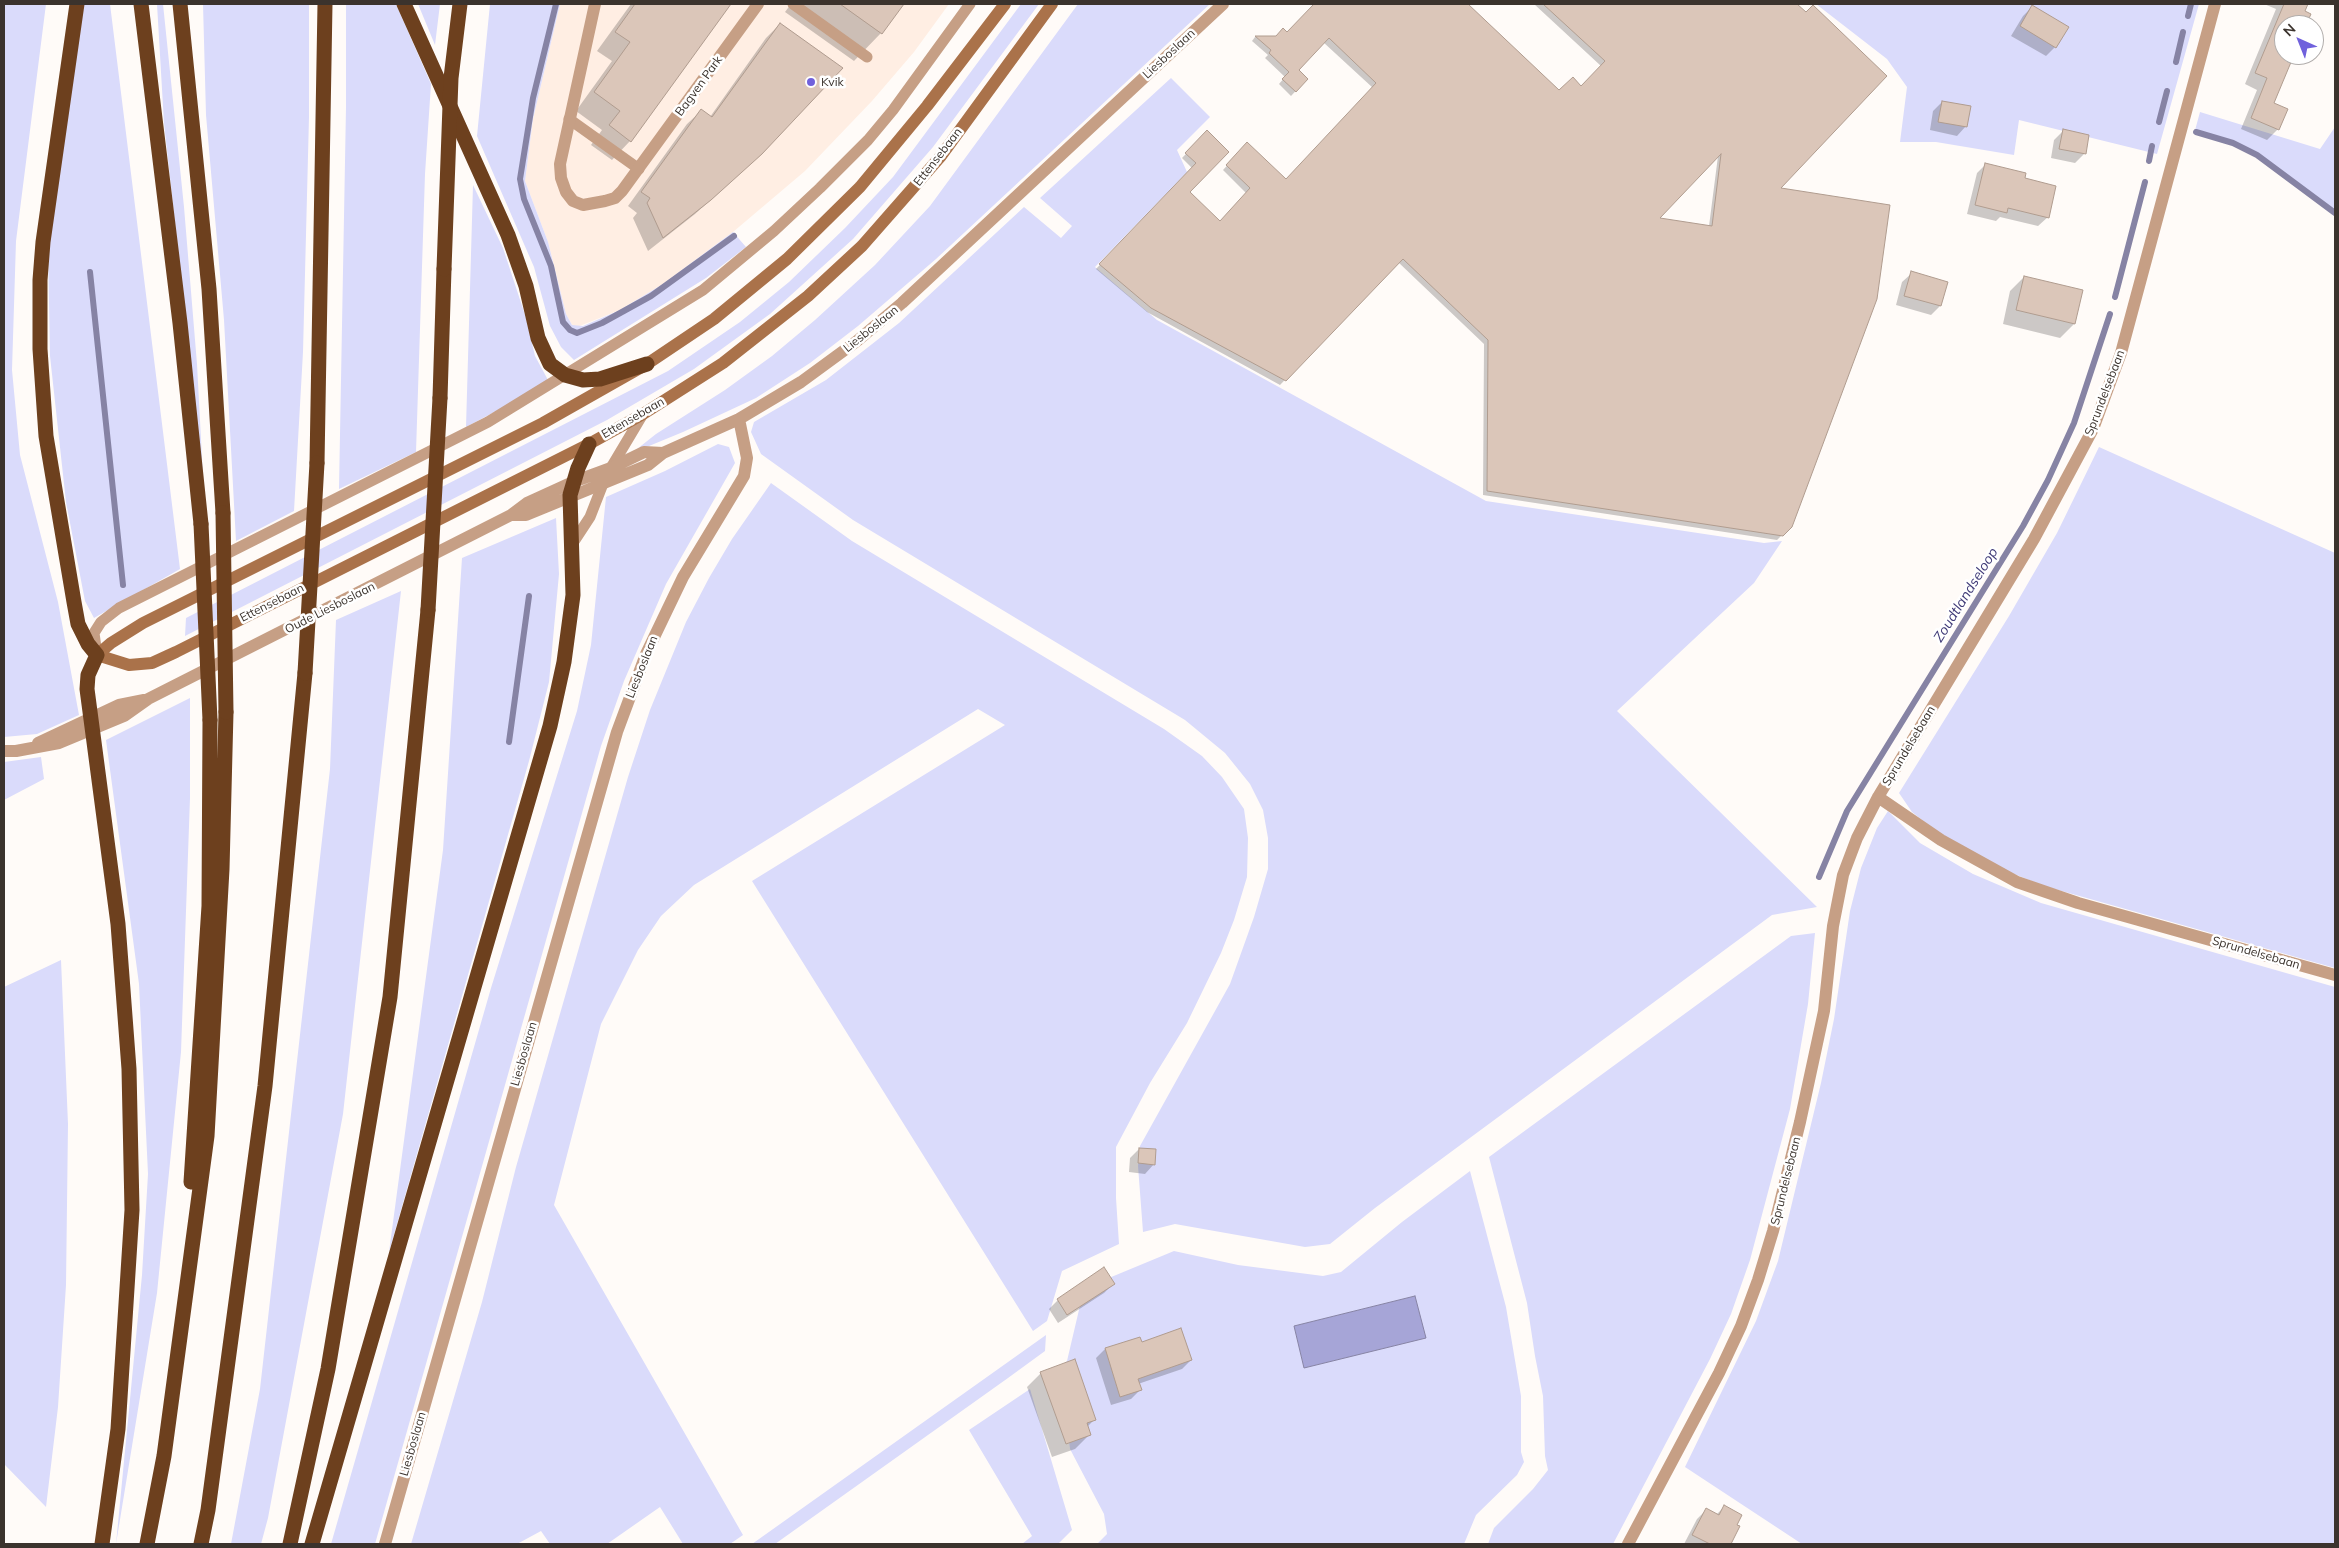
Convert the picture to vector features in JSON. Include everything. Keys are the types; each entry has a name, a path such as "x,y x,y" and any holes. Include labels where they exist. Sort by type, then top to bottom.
{"highway":[{"path":"77,4 43,242 40,280 40,349 46,436 74,602 82,633 97,655 87,682 124,976 129,1069 132,1210 118,1429 102,1544"},
{"path":"141,4 180,323 201,524 210,720 209,906 182,1310"},
{"path":"147,1544 164,1456 182,1310 207,1136 222,870 226,712 223,513 209,289 180,4"},
{"path":"201,1544 208,1510 265,1086 305,673 317,463 325,4"},
{"path":"404,4 508,235 526,286 544,354 550,364 565,376 584,380 600,379 647,364"},
{"path":"290,1544 328,1369 390,997 428,610 440,398 451,78 460,4"},
{"path":"312,1544 550,726 564,662 572,596 572,488 589,444"}],"main road":[{"path":"97,655 111,642 142,623 522,434 647,364 714,319 763,279 842,206 904,136 1005,4"},
{"name":"Ettensebaan","path":"97,655 128,665 152,663 589,444 643,414 744,348 808,296 862,246 941,156 1052,4"}],"street":[{"name":"Bagven Park","path":"595,4 569,118 560,172 563,186 573,201 589,205 615,198 622,191 758,4"},
{"name":"Liesboslaan","path":"385,1544 617,732 646,654 683,577 744,476 747,458 739,419 801,382 865,335 902,303 1223,4"},
{"name":"Sprundelsebaan","path":"1628,1544 1719,1373 1741,1326 1774,1231 1824,1011 1833,926 1843,875 1857,838 1878,797 2034,539 2093,430 2121,353 2215,4"},
{"name":"Oude Liesboslaan","path":"572,488 602,483 648,465 663,453 739,419"},
{"name":"Oude Liesboslaan","path":"4,751 16,751 31,747 91,723 119,705 148,699 511,515 527,503 572,488 644,452 663,453"},
{"name":"Sprundelsebaan","path":"1878,797 1941,840 2017,882 2078,903 2335,975"}],"lane":[{"path":"793,4 867,57"},
{"path":"97,655 94,633 101,622 119,608 488,422 704,290 752,250 820,188 880,126 970,4"},
{"path":"569,118 639,169"},
{"path":"571,546 590,517 602,483 643,414"}],"shaded area":[{"path":"4,4 46,4 16,241 12,370 20,455 58,602 79,715 37,734 4,737"},
{"path":"84,4 110,4 180,569 94,618 85,601 66,502 50,356 48,249"},
{"path":"157,4 163,4 184,207 197,364 203,477 164,123"},
{"path":"203,4 309,4 309,117 303,352 294,511 236,541 224,320 206,115"},
{"path":"346,4 396,4 431,84 425,174 416,452 339,489 346,107"},
{"path":"418,4 440,4 435,45"},
{"path":"490,4 560,4 533,119 525,181 548,242 566,314 572,325 583,326 620,310 663,284 733,232 746,247 706,278 574,360 561,347 550,326 534,267 477,136"},
{"path":"560,4 949,4 914,52 872,101 805,171 733,232 663,284 620,310 577,327 572,325 566,314 548,242 525,181 533,119"},
{"path":"1021,4 1039,4 933,147 853,239 770,314 694,369 607,420 185,636 186,618 668,371 740,322 789,282 845,228 893,177"},
{"path":"1078,4 1210,4 936,259 858,326 810,363 756,398 632,453 656,434 725,390 772,356 875,265 930,206"},
{"path":"1816,4 2199,4 2157,154 2019,120 2014,155 1936,142 1900,142 1907,87 1887,59"},
{"path":"1171,78 1210,117 1177,150 1187,172 1095,267 1157,320 1486,501 1764,543 1782,541 1754,583 1617,711 1817,907 1772,915 1375,1208 1330,1244 1305,1247 1175,1224 1143,1232 1138,1166 1140,1146 1230,984 1254,917 1268,869 1268,838 1263,810 1250,784 1225,753 1185,720 853,520 761,454 751,432 754,422 826,380 899,323 1024,207 1061,238 1072,226 1040,198"},
{"path":"2200,112 2320,149 2335,127 2335,211 2253,150 2194,134"},
{"path":"473,185 503,248 526,318 535,356 548,380 466,427"},
{"path":"718,444 729,447 735,463 666,584 624,681 601,746 375,1544 331,1544 491,988 577,711 591,645 606,497 665,471"},
{"path":"2099,447 2335,553 2335,968 2044,886 1992,865 1947,840 1912,812 1899,793 2009,616 2057,533"},
{"path":"771,483 852,541 1164,729 1202,756 1222,777 1244,809 1248,838 1247,877 1234,920 1221,953 1187,1023 1150,1083 1116,1147 1116,1198 1119,1244 1062,1271 1047,1321 1033,1331 752,881 1005,725 978,709 694,885 661,916 638,950 601,1024 554,1205 743,1535 730,1544 683,1544 660,1507 607,1544 550,1544 541,1531 517,1544 411,1544 482,1302 516,1167 628,777 650,710 686,622 709,578 732,539"},
{"path":"556,518 559,574 549,682 529,761 389,1252 443,850 462,558"},
{"path":"401,591 343,1114 268,1518 261,1544 231,1544 260,1389 330,769 336,620"},
{"path":"190,698 190,798 181,1052 157,1293 116,1544 142,1275 148,1174 139,984 106,740"},
{"path":"41,757 44,779 4,800 4,762"},
{"path":"1888,811 1920,843 1973,874 2041,903 2335,987 2335,1544 1802,1544 1685,1467 1756,1321 1778,1261 1821,1083 1834,1019 1850,911 1861,868 1877,828"},
{"path":"1815,933 1808,1004 1790,1109 1750,1260 1731,1314 1710,1359 1613,1544 1488,1544 1494,1528 1533,1489 1548,1470 1545,1456 1543,1396 1527,1303 1489,1157 1791,936"},
{"path":"61,960 68,1124 66,1285 58,1407 46,1507 4,1464 4,987"},
{"path":"1470,1171 1506,1307 1521,1396 1521,1452 1524,1462 1517,1475 1476,1515 1464,1544 1097,1544 1107,1534 1104,1514 1070,1449 1065,1408 1054,1372 1067,1361 1082,1297 1092,1285 1174,1251 1238,1265 1323,1276 1341,1272 1402,1222","holes":["1415,1296 1425,1338 1304,1368 1294,1326"]},
{"path":"1415,1296 1426,1338 1304,1368 1294,1326"},
{"path":"1046,1335 1045,1351 775,1544 752,1544"},
{"path":"1030,1389 1072,1530 1058,1544 1022,1544 1032,1536 969,1430"}],"building":[{"path":"635,4 731,4 631,142 609,125 620,111 594,92 630,42 615,32"},
{"path":"840,4 904,4 882,34"},
{"path":"1314,4 1468,4 1559,90 1573,77 1581,86 1605,61 1543,4 1797,4 1806,12 1813,5 1887,76 1781,188 1890,205 1877,299 1792,527 1783,536 1487,491 1488,340 1403,259 1286,381 1151,308 1099,264 1196,163 1185,153 1207,130 1229,152 1190,192 1220,221 1250,188 1226,165 1247,142 1286,179 1376,83 1329,38 1299,70 1308,79 1296,92 1282,79 1289,72 1269,53 1271,50 1255,36 1276,36 1283,28 1287,32","holes":["1721,154 1712,226 1660,218"]},
{"path":"2284,4 2308,4 2305,11 2311,14 2311,15 2279,15"},
{"path":"2032,5 2069,27 2056,48 2020,26"},
{"path":"780,23 843,68 762,154 711,200 663,238 647,203 650,198 641,192 701,109 712,117"},
{"path":"2274,28 2274,65 2290,65 2274,103 2288,109 2279,130 2251,118 2267,78 2255,73"},
{"path":"1942,101 1971,106 1967,127 1938,122"},
{"path":"2063,129 2089,135 2086,154 2059,149"},
{"path":"1985,163 2026,173 2025,178 2056,186 2049,218 2008,208 2007,213 1975,205"},
{"path":"1911,271 1948,282 1941,306 1904,296"},
{"path":"2024,276 2083,290 2075,324 2016,310"},
{"path":"1139,1148 1156,1149 1155,1165 1138,1163"},
{"path":"1104,1267 1115,1284 1067,1315 1057,1299"},
{"path":"1181,1328 1192,1360 1138,1379 1142,1390 1120,1397 1105,1348 1140,1337 1142,1342"},
{"path":"1075,1359 1096,1420 1087,1423 1091,1435 1066,1444 1040,1372"},
{"path":"1724,1505 1742,1515 1737,1525 1740,1526 1731,1544 1710,1544 1692,1535 1706,1508 1719,1515"}],"waterway":[{"path":"556,4 533,98 520,179 524,199 551,266 563,322 570,330 577,333 602,323 651,296 734,236"},
{"path":"2188,16 2191,4"},
{"path":"2176,62 2183,32"},
{"path":"2159,122 2167,91"},
{"name":"Zoudtlandseloop","path":"2196,132 2233,143 2257,155 2335,213"},
{"name":"Zoudtlandseloop","path":"2149,161 2152,146"},
{"name":"Zoudtlandseloop","path":"2115,297 2145,182"},
{"path":"90,272 123,585"},
{"name":"Zoudtlandseloop","path":"1819,877 1847,811 2023,526 2048,480 2074,423 2110,314"},
{"path":"509,742 529,596"}],"place":[{"name":"Kvik","path":"811,82"}]}
